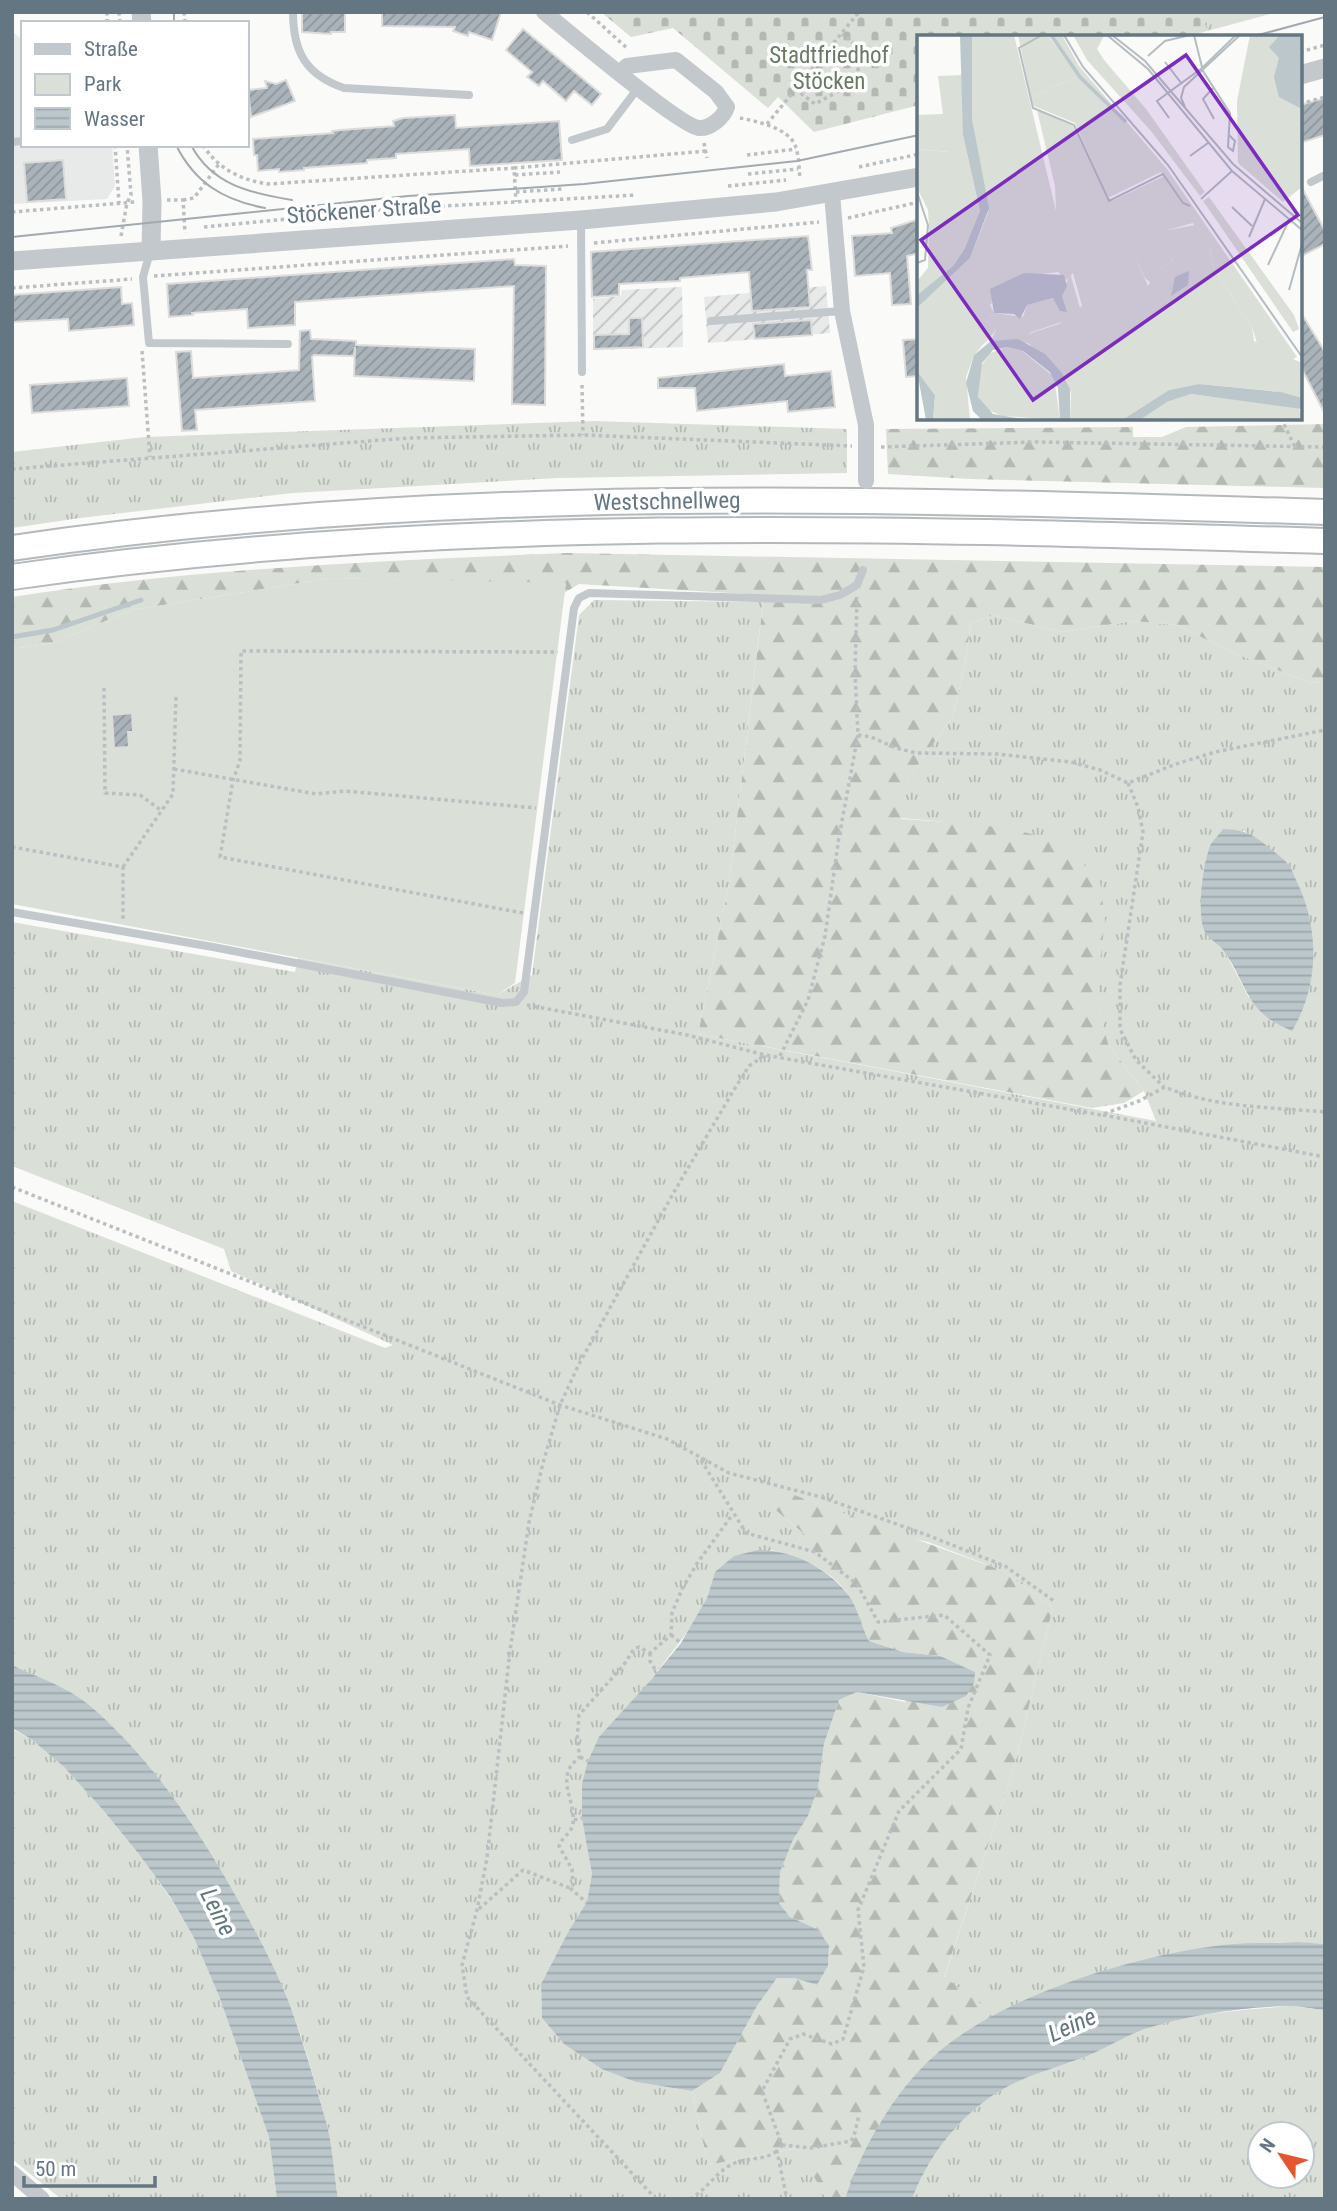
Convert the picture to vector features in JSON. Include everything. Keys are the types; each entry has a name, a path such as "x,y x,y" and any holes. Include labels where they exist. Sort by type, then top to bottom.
{"highway":[{"name":"Westschnellweg","path":"12,548 112,534 322,515 587,502 769,500 1325,512"},
{"name":"Westschnellweg","path":"12,577 93,566 322,544 551,533 767,530 1325,541"}],"street":[{"path":"544,12 620,73 686,125 700,128 710,125 724,115 727,107 716,92 676,60 642,62 627,66 620,73"},
{"path":"1302,74 1325,68"},
{"path":"148,147 152,201 151,251"},
{"name":"Stöckener Straße","path":"12,261 581,220 776,202 917,177"},
{"path":"832,194 842,311 866,425 866,481"},
{"path":"12,2173 42,2199"}],"lane":[{"path":"293,12 295,38 303,59 313,73 327,82 344,88 469,95"},
{"path":"572,141 607,129 639,88"},
{"path":"1311,182 1325,174"},
{"path":"581,220 582,372"},
{"path":"151,251 143,278 149,343 288,344"},
{"path":"712,321 842,311"},
{"path":"12,912 502,1003 516,1002 524,992 574,608 579,598 589,593 821,600 840,595 857,585 863,569"}],"path":[{"path":"587,12 642,62"},
{"path":"767,124 859,12"},
{"path":"795,89 815,104 859,80 856,45 841,34"},
{"path":"1302,51 1325,45"},
{"path":"1302,103 1325,97"},
{"path":"724,115 767,124 790,137 796,149 800,179"},
{"path":"115,147 119,203"},
{"path":"12,212 127,203 131,195 127,147"},
{"path":"205,147 219,164 242,178 268,184 706,155"},
{"path":"747,155 796,149"},
{"path":"855,168 917,154"},
{"path":"183,200 194,198 219,164"},
{"path":"514,168 516,202"},
{"path":"748,174 799,169"},
{"path":"514,175 560,172"},
{"path":"723,187 787,180"},
{"path":"516,192 562,189"},
{"path":"198,228 392,209 645,194"},
{"path":"12,288 582,245 835,220 917,202"},
{"path":"149,343 141,348 150,457"},
{"path":"582,372 583,435"},
{"path":"1282,420 1295,447"},
{"path":"12,470 408,438 583,435 868,447 1036,442 1325,447"},
{"path":"780,1056 808,1000 825,936 839,836 858,735 855,673 857,585"},
{"path":"535,915 220,857 233,780 240,761 241,652 568,653"},
{"path":"104,688 105,793 140,795 162,811"},
{"path":"123,931 123,867 173,794 176,695"},
{"path":"1128,783 1215,752 1325,730"},
{"path":"858,735 872,737 896,748 916,753 998,754 1071,762 1100,770 1128,783 1138,807 1143,832 1120,985 1120,1029 1136,1060 1165,1087 1180,1093 1325,1112"},
{"path":"174,769 316,794 345,791 547,809"},
{"path":"12,848 123,867"},
{"path":"516,1002 687,1035 765,1055 1325,1157"},
{"path":"656,2199 467,1997 462,1965 487,1858 510,1651 529,1522 560,1405 610,1307 713,1126 749,1066 765,1055"},
{"path":"1101,1115 1139,1101 1165,1087"},
{"path":"12,1188 560,1405 667,1439 729,1473 821,1497 927,1535 1005,1566 1054,1601"},
{"path":"699,1457 746,1533 815,1552 857,1584 878,1622 944,1615 990,1655 968,1708 961,1749 898,1811 858,1910 863,1967 843,2039 832,2044 803,2034 790,2039 762,2091 782,2145"},
{"path":"657,1673 650,1661 650,1653 671,1635 672,1613 682,1589 734,1513"},
{"path":"671,1635 681,1643"},
{"path":"580,1757 577,1741 579,1715 623,1667 634,1649 639,1647 650,1653"},
{"path":"570,1888 574,1878 572,1869 559,1846 572,1828 574,1820 565,1783 572,1763 580,1757"},
{"path":"580,1757 588,1761"},
{"path":"574,1820 582,1818"},
{"path":"477,1910 523,1870 570,1888 587,1903"},
{"path":"782,2145 811,2148 851,2141 859,2115"},
{"path":"690,2199 706,2189 716,2175 731,2164 760,2159 777,2151 782,2145"},
{"path":"777,2151 785,2199"}],"shaded area":[{"path":"12,31 21,39 21,147 112,147 115,186 107,199 12,204"},
{"path":"826,286 830,333 708,343 704,297"},
{"path":"682,287 683,347 593,350 593,299 621,296 622,290"}],"green space":[{"name":"Stadtfriedhof Stöcken","path":"601,12 1201,12 1207,31 1192,35 917,35 917,106 814,132 778,97 768,108 673,28 631,37"},
{"path":"1201,12 1278,12 1207,31"},
{"path":"594,421 847,429 847,473 558,478 293,493 12,528 12,452 145,437"},
{"path":"1325,424 1325,488 971,479 888,474 886,429 1133,427 1133,437 1162,437 1186,427"},
{"path":"567,553 1325,567 1325,682 1311,683 1229,651 1177,625 1133,621 1062,632 993,615 971,623 953,716 910,776 901,819 980,825 1039,836 1067,849 1100,881 1105,921 1098,977 1098,1010 1109,1046 1144,1091 1124,1103 1092,1108 698,1034 729,884 764,595 579,584 564,593 566,584 332,578 132,610 53,643 12,649 12,597 220,572"},
{"path":"332,578 566,583 515,983 497,995 12,904 12,649 53,643 132,610"},
{"path":"594,600 763,602 729,884 698,1034 1156,1121 1144,1091 1109,1046 1098,1010 1098,977 948,822 900,818 910,776 953,716 971,623 993,615 1062,632 1133,621 1177,625 1229,651 1311,683 1325,682 1325,1944 1242,1945 1156,1958 1113,1968 1072,1982 1032,1997 996,2015 944,1978 1014,1768 1053,1607 1001,1570 928,1542 772,1507 803,1533 789,1556 772,1550 715,1572 707,1598 695,1622 650,1681 588,1850 592,1874 587,1903 568,1932 541,1984 542,2018 564,2044 636,2082 692,2091 708,2165 798,2148 827,2199 338,2199 327,2125 291,2008 262,1944 210,1852 174,1798 112,1725 70,1692 12,1665 12,1201 385,1348 393,1345 231,1271 224,1249 12,1166 12,922 295,972 298,958 497,995 532,975 579,615","holes":["1243,830 1288,864 1249,998 1224,950 1205,932"]},
{"path":"780,1490 1001,1570 1053,1607 1014,1768 944,1977 996,2015 935,2055 880,2123 845,2199 827,2199 797,2148 708,2165 692,2091 720,2073 757,2006 777,1978 794,1978 817,1985 828,1966 829,1945 817,1929 790,1917 779,1903 780,1872 793,1840 808,1816 818,1788 824,1744 839,1700 857,1692 905,1702 941,1656 903,1652 869,1641 851,1600 840,1584 816,1566 789,1556 803,1533 772,1507"},
{"path":"12,1729 31,1739 64,1767 103,1810 171,1899 194,1938 219,1996 269,2137 277,2199 61,2199 12,2159"},
{"path":"1290,2006 1325,2010 1325,2199 912,2199 930,2162 955,2129 969,2114 1002,2090 1161,2024 1216,2013"}],"water":[{"path":"1223,829 1249,834 1284,859 1292,870 1304,900 1313,938 1312,977 1301,1014 1292,1031 1265,1016 1256,1007 1224,951 1209,937 1202,924 1201,902 1205,865 1210,846"},
{"path":"758,1550 796,1557 831,1577 852,1601 869,1641 903,1652 940,1656 975,1672 974,1683 966,1696 942,1707 857,1692 839,1700 824,1744 818,1788 808,1816 793,1840 780,1872 779,1903 790,1917 817,1929 829,1945 828,1966 817,1985 794,1978 777,1978 757,2006 720,2073 692,2091 636,2082 602,2069 564,2044 542,2018 541,1984 587,1902 592,1874 582,1818 582,1784 588,1761 599,1737 681,1643 707,1598 715,1572 734,1556"},
{"name":"Leine","path":"12,1665 70,1692 112,1725 174,1798 210,1852 262,1944 291,2008 327,2125 338,2199 277,2199 269,2137 219,1996 194,1938 171,1898 103,1810 64,1767 31,1739 12,1728"},
{"name":"Leine","path":"1297,1942 1325,1944 1325,2010 1288,2006 1253,2008 1197,2016 1145,2029 1090,2055 1021,2080 986,2101 955,2128 942,2144 912,2199 845,2199 870,2141 919,2070 962,2034 995,2015 1070,1982 1150,1958 1223,1945"}],"building":[{"path":"302,12 345,12 345,32 302,32"},
{"path":"382,12 501,12 492,40 469,32 468,36 453,31 455,27 382,26"},
{"path":"523,29 601,94 592,105 574,91 566,101 543,81 539,86 527,77 532,72 506,50"},
{"path":"286,80 295,101 251,117 248,90 267,88 265,81 276,84"},
{"path":"1325,98 1325,135 1302,142 1302,104"},
{"path":"455,115 456,128 559,121 562,160 470,166 469,149 396,154 396,158 367,160 367,163 279,172 279,169 258,171 257,155 254,155 253,139 394,126 393,121 403,118"},
{"path":"63,160 66,199 27,202 24,163"},
{"path":"1302,188 1325,231 1325,244 1302,256"},
{"path":"917,220 917,254 907,256 911,304 892,305 890,273 855,276 852,236 892,233 891,228"},
{"path":"808,236 812,270 807,270 810,307 752,311 749,272 680,278 680,281 619,284 619,295 592,297 591,252"},
{"path":"514,259 515,265 546,266 545,405 512,404 514,286 295,302 295,325 248,328 247,309 169,317 167,284"},
{"path":"121,287 122,304 132,303 134,325 69,331 68,319 12,322 12,295"},
{"path":"1302,314 1325,352 1325,414 1302,369"},
{"path":"629,318 642,318 643,347 594,349 594,335 629,334"},
{"path":"811,320 812,335 755,339 753,324"},
{"path":"310,330 311,339 356,341 356,345 475,349 474,381 354,376 355,347 354,356 312,357 315,401 195,410 197,430 182,431 176,352 191,351 193,378 299,370 300,331"},
{"path":"917,339 917,376 906,377 903,340"},
{"path":"784,364 785,376 831,371 835,407 788,412 787,401 697,411 695,388 658,388 658,378"},
{"path":"127,378 129,406 32,413 30,385"},
{"path":"132,713 133,732 128,732 129,747 114,748 112,715"}],"waterway":[{"path":"12,637 53,630 141,600"}],"tram line":[{"path":"174,12 174,21"},
{"path":"1258,35 1325,17"},
{"path":"12,237 408,196 584,184 797,161 917,135"},
{"path":"177,147 192,170 212,188 236,200 265,208"},
{"path":"192,147 210,169 234,185 292,200"}]}
